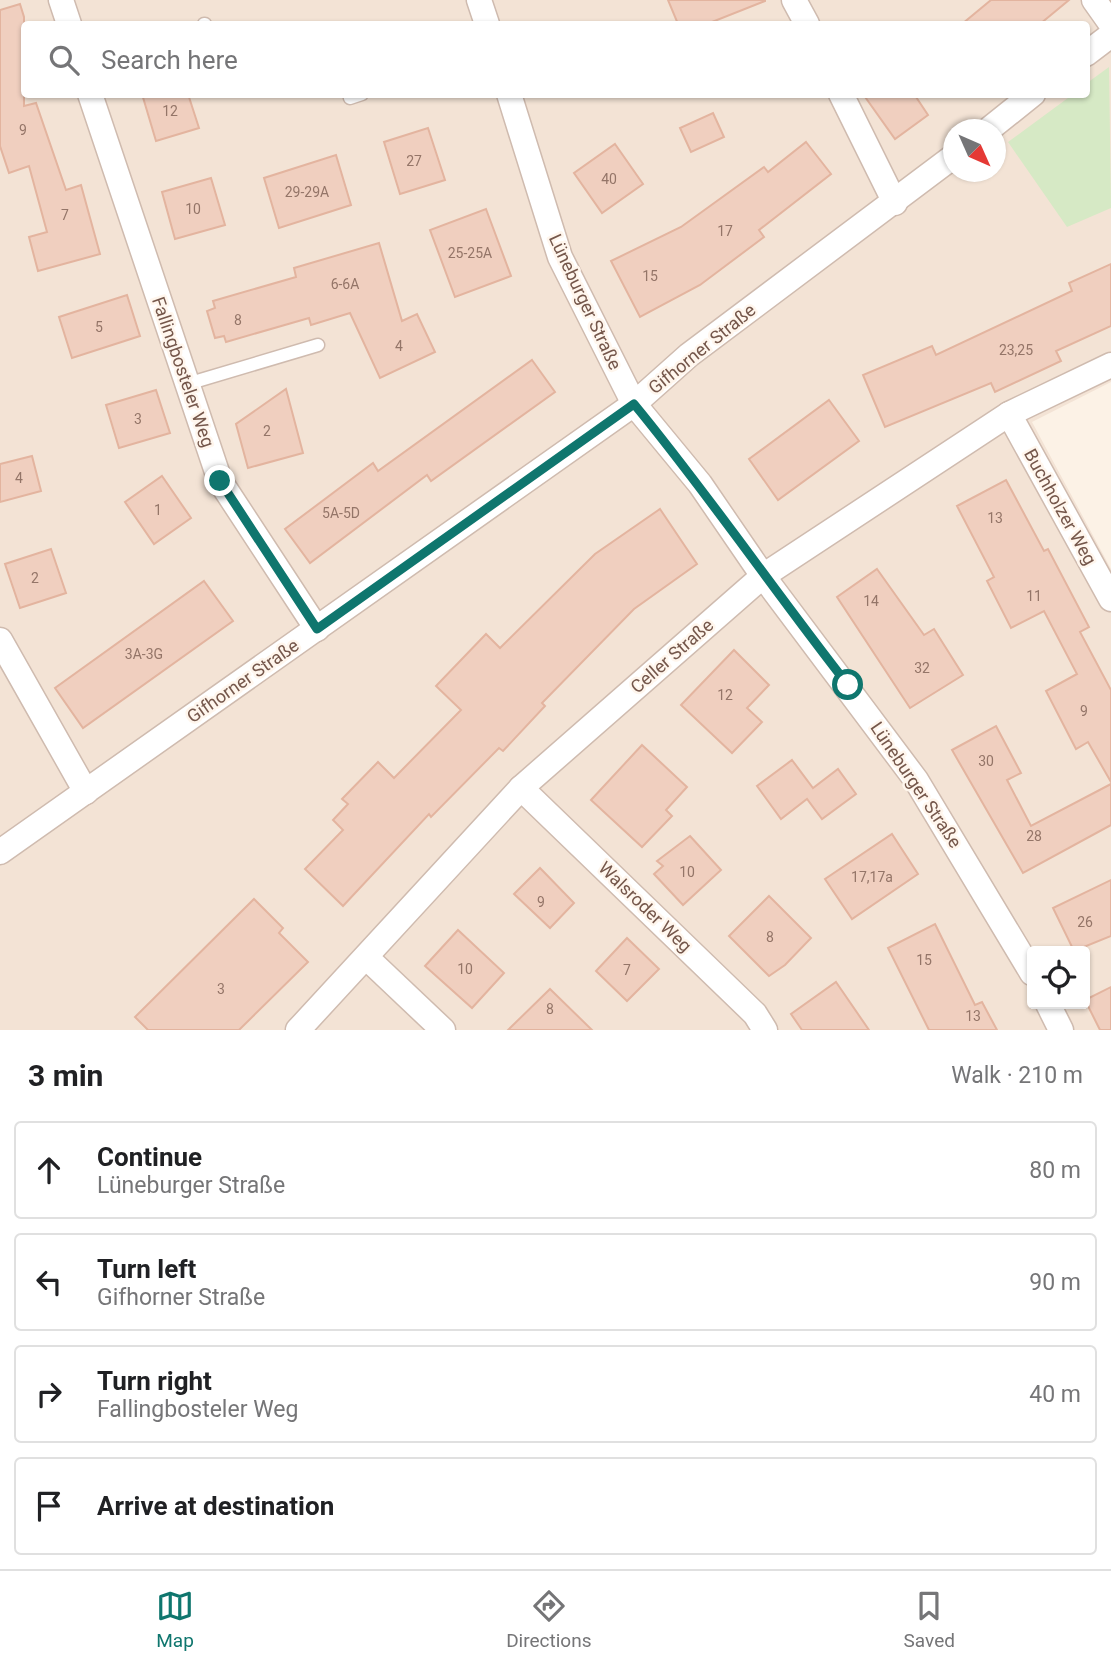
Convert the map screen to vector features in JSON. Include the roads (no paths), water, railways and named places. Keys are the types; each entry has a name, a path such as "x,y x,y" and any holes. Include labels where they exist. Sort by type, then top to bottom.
{"street":[{"path":"61,0 68,21"},
{"path":"480,0 486,21"},
{"path":"794,0 805,21"},
{"path":"1094,0 1111,24"},
{"path":"1090,52 1111,35"},
{"name":"Fallingbosteler Weg","path":"91,98 220,481 317,629"},
{"name":"Lüneburger Straße","path":"510,98 560,257 634,404 700,484 763,576 916,779 1027,965"},
{"path":"843,98 895,203"},
{"path":"1002,119 1028,98"},
{"name":"Gifhorner Straße","path":"0,852 634,404 689,355 943,165"},
{"name":"Celler Straße","path":"298,1030 368,958 521,788 763,576 1009,414 1111,365"},
{"name":"Buchholzer Weg","path":"1009,414 1111,599"},
{"path":"0,640 86,792"},
{"name":"Walsroder Weg","path":"521,788 755,1014 765,1030"},
{"path":"368,958 443,1030"},
{"path":"1050,1009 1061,1030"}],"lane":[{"path":"187,384 318,345"}]}
